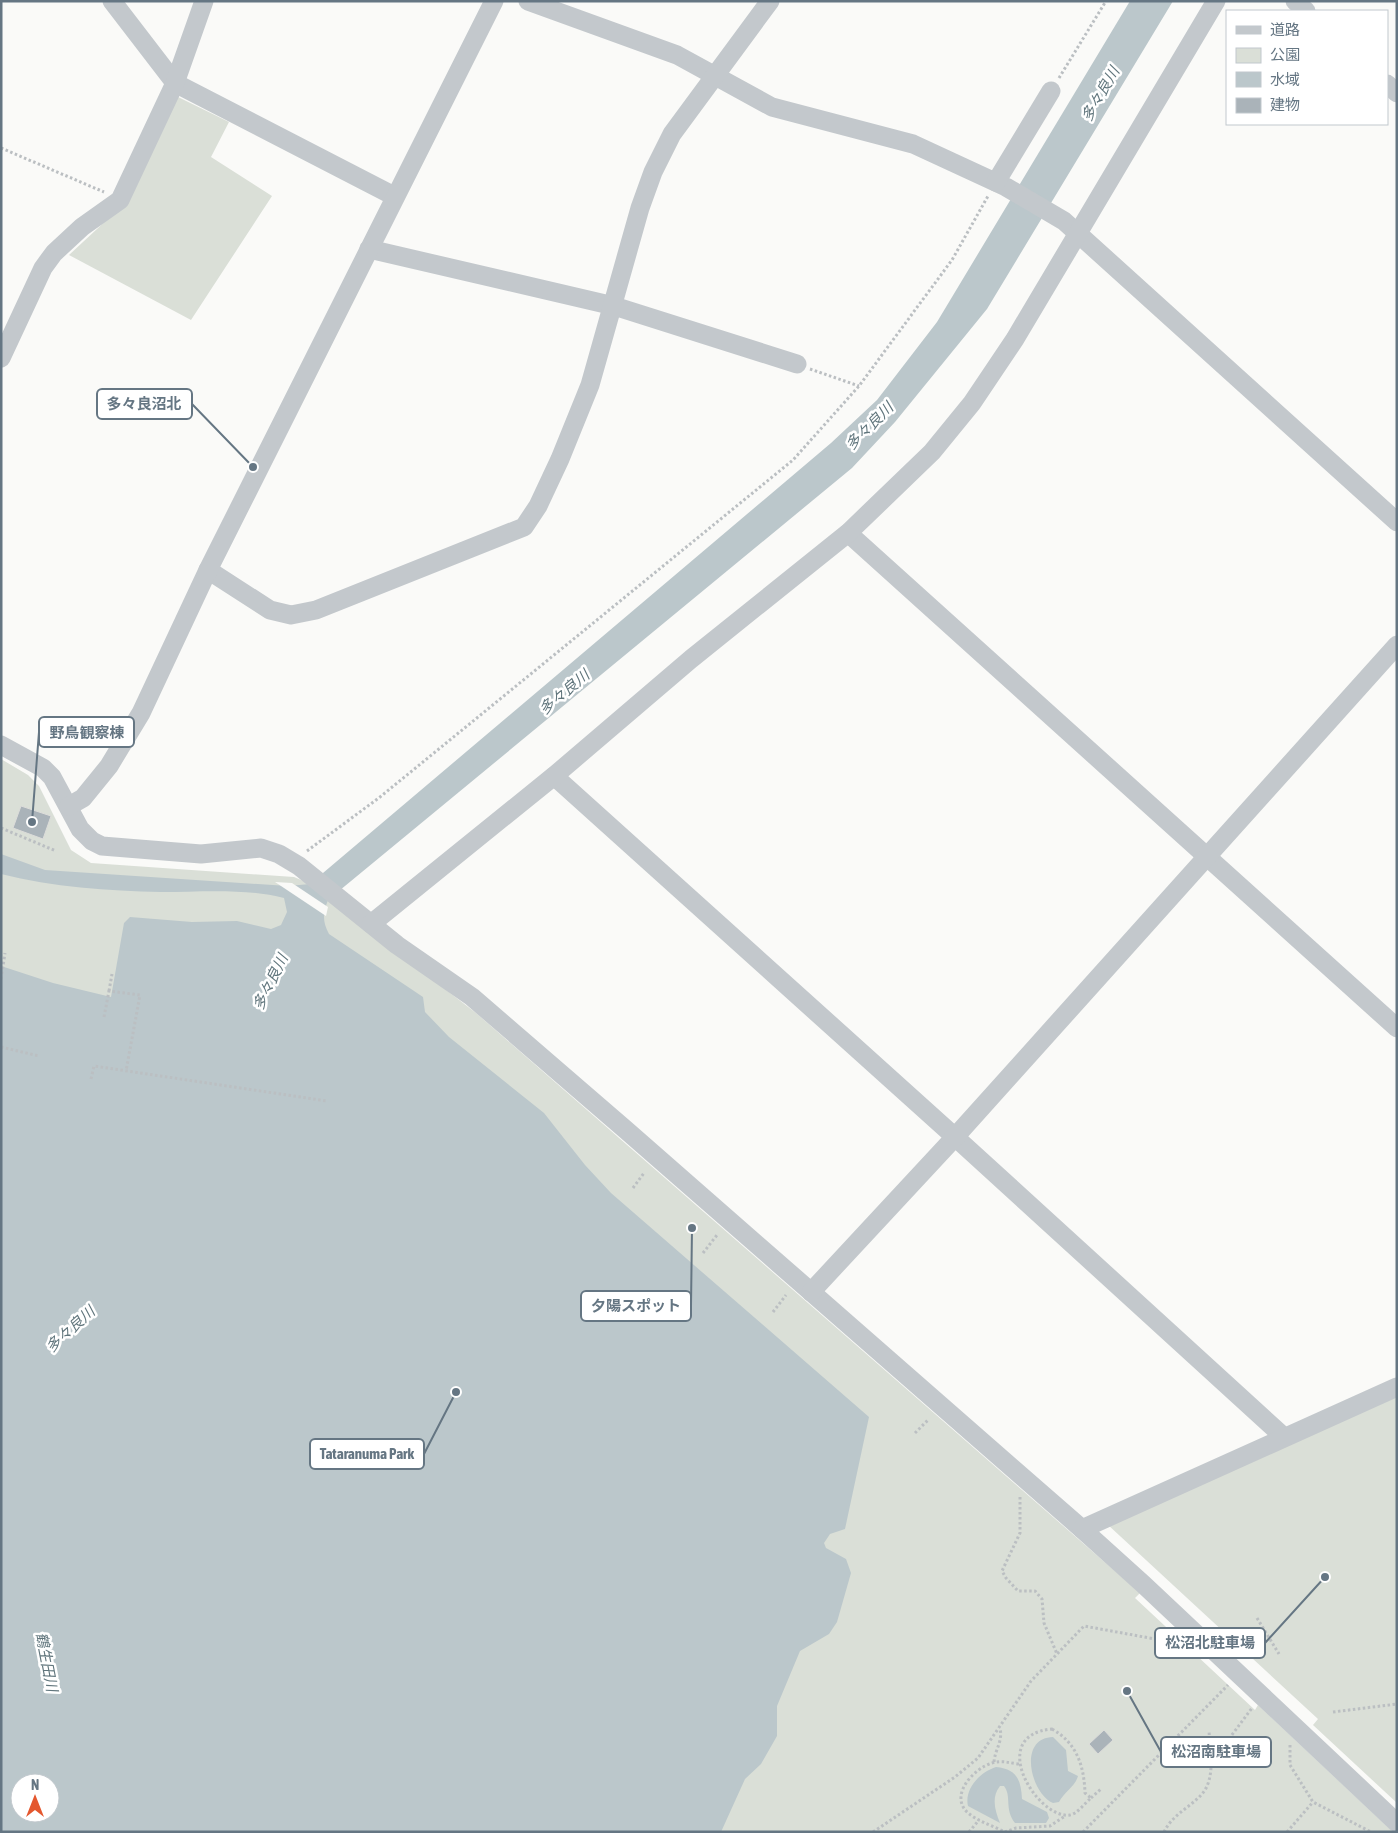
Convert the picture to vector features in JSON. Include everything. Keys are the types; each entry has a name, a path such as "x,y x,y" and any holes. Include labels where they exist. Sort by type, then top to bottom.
{"street":[{"path":"112,1 175,83 394,196"},
{"path":"1,358 27,299 48,261 82,227 120,200 175,83 204,1"},
{"path":"69,806 83,798 109,766 141,712 208,570 369,250 394,196 487,20 494,1"},
{"path":"528,1 677,55 714,77 772,107 913,144 1001,185 1071,226 1397,522"},
{"path":"208,570 270,610 291,615 316,610 524,527 538,506 590,385 614,306 640,208 653,172 672,134 770,1"},
{"path":"371,924 554,776 691,659 848,533 932,452 972,403 1016,339 1071,226 1216,1"},
{"path":"1295,1 1305,10"},
{"path":"1001,185 1051,91"},
{"path":"369,250 614,306 797,364"},
{"path":"848,533 1397,1028"},
{"path":"811,1292 955,1137 1397,645"},
{"path":"1,746 43,768 52,777 85,836 102,846 201,854 261,848 279,854 295,864 397,945 472,997 1082,1529 1150,1590 1294,1728 1397,1823"},
{"path":"554,776 955,1137 1284,1437"},
{"path":"1082,1529 1397,1387"}],"path":[{"path":"1051,91 1106,1"},
{"path":"1,148 120,200"},
{"path":"295,864 380,797 793,460 859,386 952,260 1001,185"},
{"path":"797,364 859,386"},
{"path":"1,828 56,851"},
{"path":"1,979 5,953"},
{"path":"104,1017 112,974"},
{"path":"109,991 140,996 126,1071"},
{"path":"1,1047 39,1056"},
{"path":"91,1079 94,1066 327,1101"},
{"path":"633,1188 644,1173"},
{"path":"703,1253 717,1235"},
{"path":"773,1312 786,1295"},
{"path":"915,1434 929,1419"},
{"path":"1020,1497 1020,1533 1002,1570 1006,1578 1018,1591 1035,1591 1042,1599 1044,1623 1057,1654"},
{"path":"1257,1618 1279,1654"},
{"path":"873,1832 955,1777 978,1758 1022,1692 1084,1626 1177,1642 1182,1638"},
{"path":"1083,1832 1230,1683"},
{"path":"1333,1712 1397,1704"},
{"path":"1211,1763 1247,1717 1254,1705"},
{"path":"994,1762 994,1753 1001,1742 1000,1727"},
{"path":"1294,1728 1288,1751 1290,1765 1313,1802 1371,1832"},
{"path":"1090,1798 1085,1793 1083,1772 1072,1745 1052,1730 1040,1730 1027,1739 1019,1753 1019,1764 1033,1794 1041,1802 1065,1815 1072,1815 1102,1788"},
{"path":"1164,1832 1170,1821 1205,1790 1211,1763 1209,1731"},
{"path":"1019,1764 1003,1761 994,1762 974,1773 962,1791 962,1803 966,1812 1005,1832 1016,1828 1050,1826 1065,1815"},
{"path":"1287,1832 1313,1802"},
{"path":"969,1832 981,1821"}],"green space":[{"path":"176,96 229,122 211,157 272,196 191,320 69,255 126,202"},
{"path":"1,759 28,775 39,786 71,850 91,863 294,877 306,882 476,1013 1140,1593 1135,1598 1255,1710 1258,1705 1393,1832 1,1832"},
{"path":"1397,1393 1397,1803 1313,1725 1318,1719 1107,1524"}],"water":[{"path":"1130,1 1173,1 987,309 895,422 852,468 328,900 324,913 324,921 329,934 423,997 425,1012 449,1037 544,1113 585,1165 611,1193 869,1417 845,1529 830,1534 824,1543 826,1548 846,1559 851,1573 837,1622 829,1634 800,1651 777,1706 777,1736 761,1764 745,1779 721,1832 1,1832 1,966 53,983 111,997 124,923 130,917 192,922 237,921 271,929 281,925 287,912 284,898 254,893 223,891 121,891 61,885 1,874 1,854 45,870 288,886 310,884 831,443 877,400 937,322"},
{"path":"1053,1737 1066,1750 1068,1771 1078,1776 1059,1802 1053,1803 1045,1798 1039,1789 1031,1767 1031,1756 1035,1746 1042,1740"},
{"path":"996,1767 1013,1773 1019,1781 1022,1799 1047,1812 1049,1818 1046,1823 1015,1823 1010,1813 1008,1794 1004,1786 1000,1786 997,1790 995,1799 995,1809 1000,1823 968,1806 968,1793 974,1782 984,1773"}],"pier":[{"path":"275,882 292,883 328,907 326,916"}],"building":[{"path":"21,806 51,816 43,839 13,828"},
{"path":"1104,1730 1113,1740 1098,1754 1089,1744"}],"place":[{"name":"多々良沼北","path":"253,467"},
{"name":"野鳥観察棟","path":"32,822"},
{"name":"夕陽スポット","path":"692,1228"},
{"name":"Tataranuma Park","path":"456,1392"},
{"name":"松沼北駐車場","path":"1325,1577"},
{"name":"松沼南駐車場","path":"1127,1691"}],"water label":[{"name":"多々良川","path":"1100,94"},
{"name":"多々良川","path":"869,426"},
{"name":"多々良川","path":"564,692"},
{"name":"多々良川","path":"270,982"},
{"name":"多々良川","path":"70,1329"},
{"name":"鶴生田川","path":"47,1662"}]}
